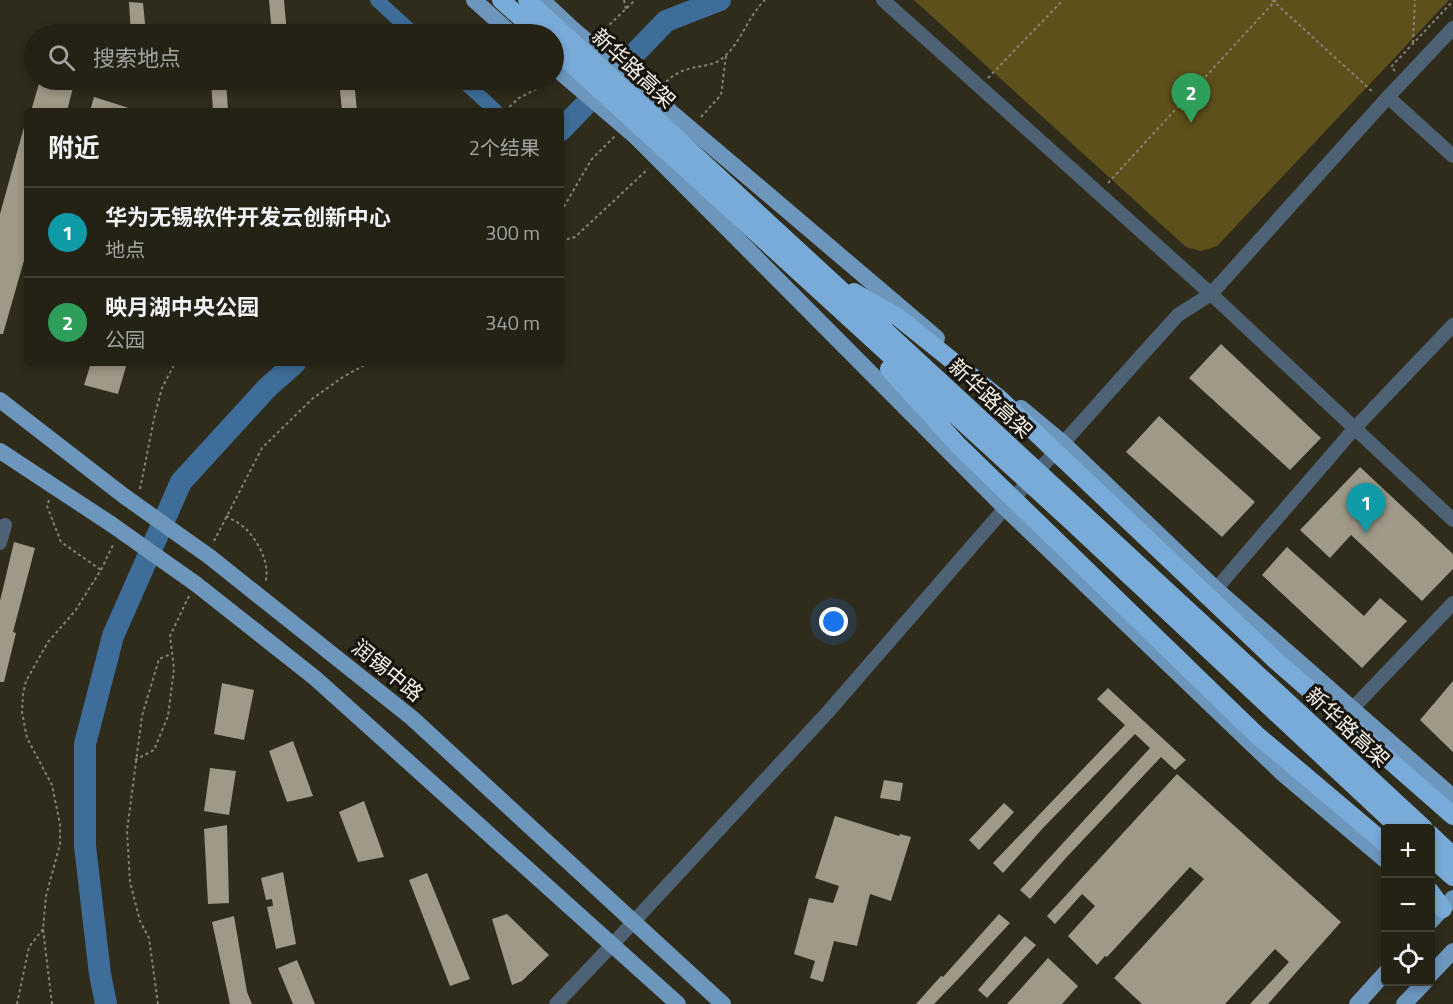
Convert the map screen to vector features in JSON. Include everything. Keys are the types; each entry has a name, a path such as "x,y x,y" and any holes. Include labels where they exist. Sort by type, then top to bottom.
{"highway":[{"path":"501,0 528,24"},
{"name":"新华路高架","path":"527,0 552,24"},
{"name":"新华路高架","path":"564,35 1072,522 1395,824"},
{"name":"新华路高架","path":"564,57 820,281 1420,824"},
{"path":"820,281 899,318 1000,399 1275,659 1453,816"},
{"path":"820,281 958,444 1257,735 1381,840"},
{"path":"1435,838 1453,856"},
{"path":"1435,861 1453,877"}],"main road":[{"path":"474,0 501,24"},
{"path":"542,0 690,130 1063,444 1216,589 1453,797"},
{"path":"564,76 637,138 1005,508 1284,775 1381,857"},
{"name":"润锡中路","path":"0,400 210,553 260,597 412,718 723,1004"},
{"path":"0,451 111,524 315,678 678,1004"},
{"path":"1435,971 1453,951"},
{"path":"1357,1004 1381,978"},
{"path":"1404,1004 1420,986"}],"street":[{"path":"883,0 1211,294 1453,520"},
{"path":"556,1004 828,712 1005,508 1178,315 1211,294 1382,96 1405,80 1453,28"},
{"path":"1382,96 1453,156"},
{"path":"1216,589 1354,429 1453,325"},
{"path":"0,543 5,525"},
{"path":"1353,708 1453,603"}],"path":[{"path":"624,0 626,9"},
{"path":"980,87 1063,0"},
{"path":"1413,43 1415,0"},
{"path":"1098,193 1274,1 1382,96"},
{"path":"1405,80 1391,67 1453,1"},
{"path":"690,130 721,95 726,56"},
{"path":"508,108 536,90"},
{"path":"564,240 575,237 658,159"},
{"path":"132,494 162,388 173,366"},
{"path":"210,553 226,516 262,448 312,399 363,366"},
{"path":"53,486 47,506 61,542 101,570"},
{"path":"226,516 246,528 261,548 267,575 260,597"},
{"path":"52,1004 43,929 46,896 60,844 60,824 52,785 27,738 22,712 23,694 30,674 48,642 75,611 101,570 116,540"},
{"path":"135,760 154,750 168,716 174,669 170,636 194,588"},
{"path":"158,1004 149,938 140,921 130,882 127,831 142,716 159,659 172,654"},
{"path":"17,1004 29,947 43,929"}],"shaded area":[{"path":"914,0 1449,0 1217,246 1201,251 1186,247"}],"building":[{"path":"269,0 284,0 286,24 271,24"},
{"path":"129,2 143,3 145,24 130,24"},
{"path":"37,90 72,90 68,108 32,108"},
{"path":"212,90 227,90 228,108 213,108"},
{"path":"340,90 355,90 357,108 342,108"},
{"path":"94,97 129,108 91,108"},
{"path":"24,127 24,260 3,334 0,334 0,214"},
{"path":"1221,344 1321,438 1290,470 1189,378"},
{"path":"90,366 126,366 118,394 84,385"},
{"path":"1159,416 1255,502 1222,537 1126,452"},
{"path":"1360,467 1453,554 1453,569 1422,601 1351,535 1330,558 1300,530"},
{"path":"14,542 35,548 13,632 16,633 4,682 0,682 0,601"},
{"path":"1287,547 1364,616 1380,598 1407,621 1362,668 1262,575"},
{"path":"1453,681 1453,752 1420,720"},
{"path":"222,683 254,690 244,740 214,734"},
{"path":"1108,688 1186,760 1175,770 1161,757 1030,899 1020,890 1150,748 1135,734 1043,828 1003,873 993,863 1125,725 1097,699"},
{"path":"293,741 313,796 287,802 269,751"},
{"path":"210,768 236,771 229,815 204,811"},
{"path":"1177,774 1341,922 1268,1004 1250,1004 1289,962 1275,949 1225,1004 1142,1004 1114,978 1204,879 1190,867 1097,965 1068,936 1095,906 1082,894 1055,924 1047,916"},
{"path":"884,780 903,783 900,801 880,798"},
{"path":"364,801 384,857 358,862 339,812"},
{"path":"1004,803 1014,812 979,850 969,840"},
{"path":"835,816 899,836 900,834 911,837 891,901 870,894 857,946 834,941 823,982 810,978 815,961 794,954 809,898 833,903 839,886 815,878"},
{"path":"227,825 229,903 208,904 204,829"},
{"path":"283,872 296,944 276,949 267,907 273,906 272,899 266,900 261,878"},
{"path":"427,873 470,979 450,986 409,880"},
{"path":"507,914 549,955 522,981 512,985 492,919"},
{"path":"999,914 1010,923 934,1004 916,1004 941,976 943,977"},
{"path":"234,916 247,992 252,1004 230,1004 212,922"},
{"path":"1025,936 1036,945 987,998 978,990"},
{"path":"1048,958 1078,986 1062,1004 1007,1004"},
{"path":"297,960 315,1004 293,1004 278,968"}],"waterway":[{"path":"377,0 403,24"},
{"path":"564,127 666,21 720,0"},
{"path":"473,90 493,108"},
{"path":"106,1004 100,974 85,846 85,744 113,636 181,482 267,388 292,366"}],"place":[{"name":"映月湖中央公园","path":"1191,123"},
{"name":"华为无锡软件开发云创新中心","path":"1366,533"}]}
